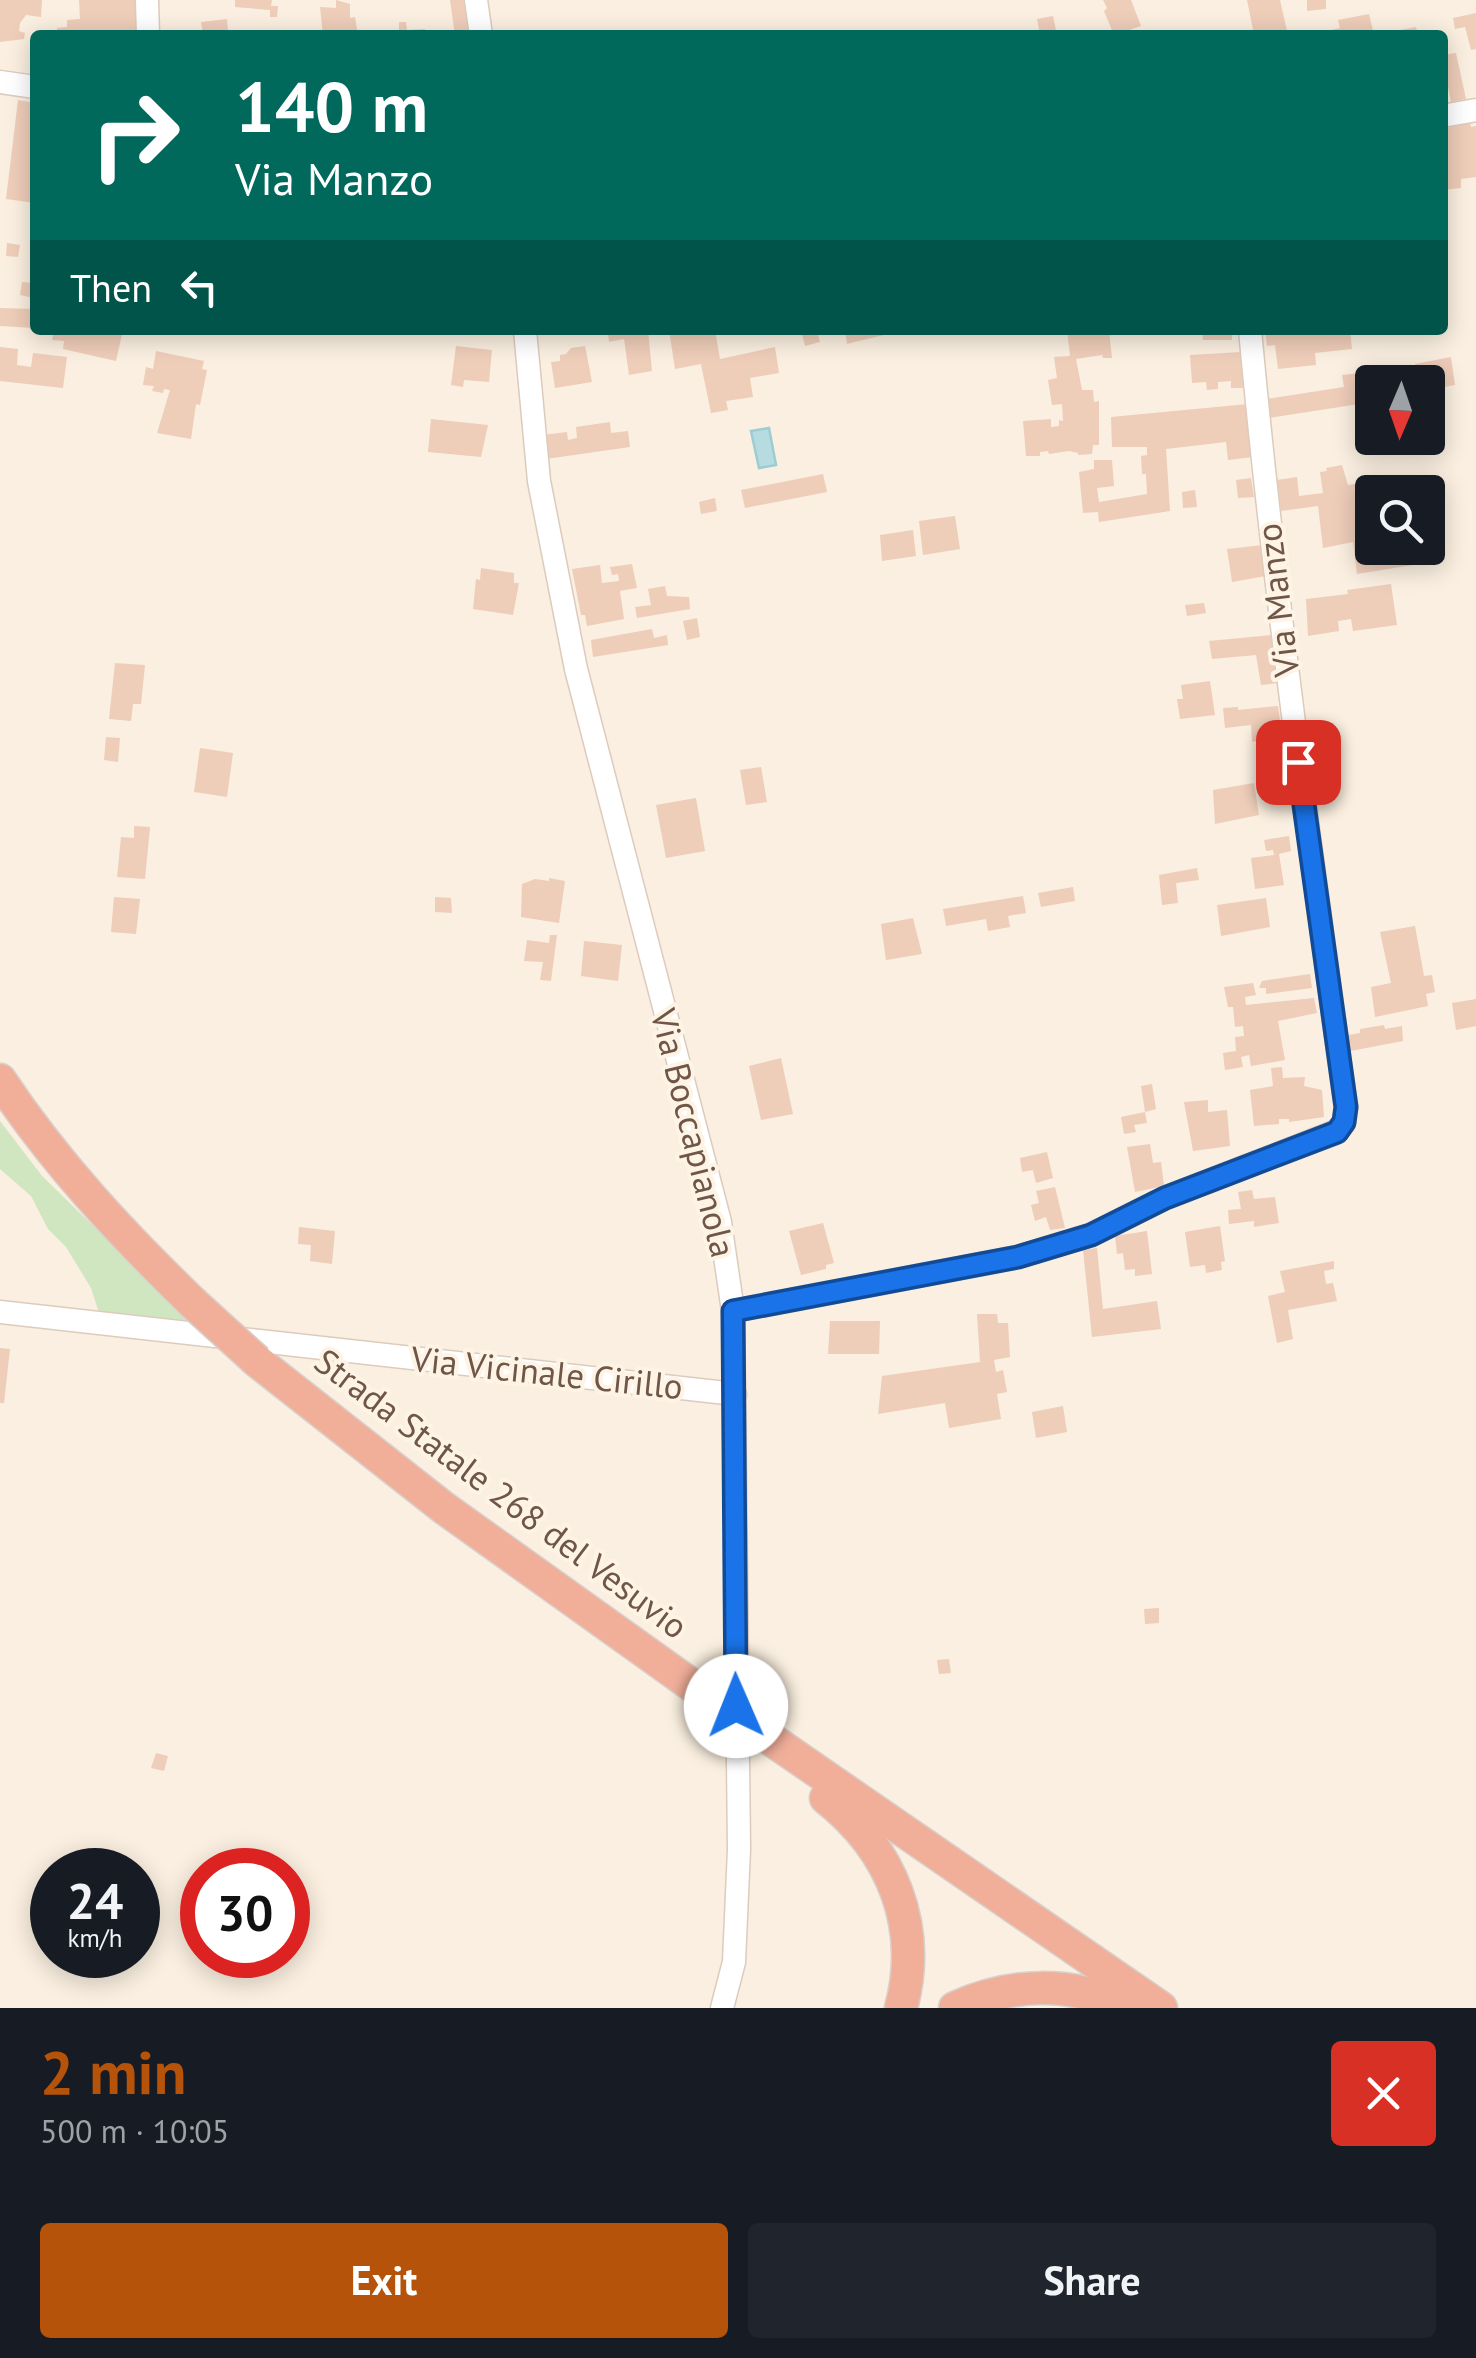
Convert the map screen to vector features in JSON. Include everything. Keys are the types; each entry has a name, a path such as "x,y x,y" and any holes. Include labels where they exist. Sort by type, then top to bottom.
{"highway":[{"name":"Strada Statale 268 del Vesuvio","path":"0,1080 56,1158 104,1213 192,1302 336,1426 700,1690 1161,2008"},
{"path":"772,1740 806,1784 846,1814 864,1834 898,1890 908,1940 906,1989 901,2008"},
{"path":"955,2008 980,1997 1026,1988 1066,1988 1105,1997 1126,2008"}],"street":[{"path":"147,0 148,30"},
{"path":"476,0 480,30"},
{"path":"0,82 30,85"},
{"path":"1448,115 1476,110"},
{"name":"Via Boccapianola","path":"525,335 539,481 576,669 720,1222 733,1311 739,1848 734,1962 722,2008"},
{"name":"Via Manzo","path":"733,1311 1054,1247 1091,1235 1182,1191 1337,1132 1344,1122 1346,1107 1281,624 1251,335"},
{"name":"Via Vicinale Cirillo","path":"0,1312 735,1394"}],"green space":[{"path":"0,1121 42,1176 188,1318 186,1323 99,1313 91,1288 66,1247 48,1229 31,1196 0,1169"}],"water":[{"path":"769,428 776,465 759,468 751,431"}],"building":[{"path":"0,0 42,0 41,17 26,15 20,23 24,39 0,42"},
{"path":"79,0 141,0 142,30 57,30 67,27 67,20 80,19"},
{"path":"235,0 272,0 271,6 278,6 277,17 270,17 270,10 235,7"},
{"path":"336,0 350,4 350,18 355,17 357,30 322,30 320,7 336,8"},
{"path":"450,0 472,0 475,30 454,30"},
{"path":"1103,0 1131,0 1141,26 1112,30 1104,11 1107,8"},
{"path":"1247,0 1280,0 1287,30 1253,30"},
{"path":"1307,0 1326,0 1326,9 1307,11"},
{"path":"1476,13 1476,49 1471,50 1465,27 1455,29 1453,18"},
{"path":"1369,14 1373,30 1331,30 1340,28 1338,20"},
{"path":"1053,16 1056,30 1039,30 1037,19"},
{"path":"227,19 228,30 202,30 201,22"},
{"path":"1456,53 1466,99 1451,102 1448,54"},
{"path":"18,100 30,102 30,202 6,199"},
{"path":"1470,123 1471,127 1476,126 1476,177 1461,179 1461,188 1448,189 1448,128"},
{"path":"7,243 20,245 18,257 6,256"},
{"path":"22,282 30,283 30,297 20,295"},
{"path":"0,308 30,309 30,328 0,326"},
{"path":"53,335 122,335 116,361 63,349 64,341 52,340"},
{"path":"608,335 648,335 652,371 629,375 624,339 609,342"},
{"path":"670,335 716,335 720,359 775,347 779,373 750,378 753,397 726,401 728,410 711,413 701,364 675,369"},
{"path":"802,335 818,335 820,342 805,346"},
{"path":"846,335 884,335 847,344"},
{"path":"1068,335 1110,335 1112,358 1102,355 1076,359 1082,390 1093,390 1094,402 1099,401 1099,445 1093,445 1092,454 1048,451 1040,452 1040,456 1026,456 1023,421 1051,419 1051,427 1063,421 1062,404 1052,405 1048,380 1057,378 1054,357 1070,356"},
{"path":"1202,335 1232,335 1232,340 1203,340"},
{"path":"1266,335 1351,335 1352,349 1315,353 1316,365 1278,369 1275,345 1267,346"},
{"path":"456,346 492,350 489,382 464,380 463,387 451,385"},
{"path":"585,346 592,382 555,388 551,362 560,361 560,355 571,348"},
{"path":"0,347 18,349 17,365 31,367 33,353 67,357 63,388 0,381"},
{"path":"156,351 204,361 202,369 207,370 200,405 196,404 191,439 157,433 170,390 152,391 154,386 143,385 146,367 153,369"},
{"path":"1241,352 1245,388 1231,388 1231,381 1218,382 1218,389 1207,390 1206,382 1192,383 1190,355"},
{"path":"1451,357 1455,385 1445,387 1445,365 1415,364"},
{"path":"1355,374 1355,405 1268,418 1266,399 1344,387 1342,375"},
{"path":"1248,404 1253,457 1228,460 1226,442 1166,449 1170,511 1099,522 1098,512 1083,513 1079,472 1094,469 1094,460 1112,460 1114,486 1097,488 1099,502 1147,494 1141,456 1147,455 1147,447 1112,447 1111,417"},
{"path":"431,419 488,425 481,457 428,452"},
{"path":"610,422 611,433 628,431 630,447 546,459 543,435 567,432 568,440 577,438 576,427"},
{"path":"1342,465 1348,485 1355,484 1355,558 1353,542 1323,548 1318,506 1281,511 1277,480 1297,477 1299,496 1323,493 1320,472 1327,471 1326,468"},
{"path":"823,474 827,492 745,508 741,490"},
{"path":"1251,478 1254,497 1238,498 1236,480"},
{"path":"1195,490 1197,507 1183,508 1182,492"},
{"path":"715,498 717,511 701,514 699,502"},
{"path":"955,516 960,549 923,555 919,521"},
{"path":"913,530 916,556 882,561 880,535"},
{"path":"1263,545 1266,576 1232,582 1227,549"},
{"path":"632,564 637,588 620,591 624,619 587,626 585,615 581,615 572,569 600,565 602,583 619,581 610,567"},
{"path":"1356,565 1413,565 1357,574"},
{"path":"481,568 514,573 514,583 519,583 513,615 473,609"},
{"path":"1391,584 1397,625 1353,631 1351,619 1338,621 1339,631 1308,636 1306,599"},
{"path":"665,586 667,596 689,597 690,609 637,618 635,607 651,605 648,589"},
{"path":"1204,603 1206,613 1187,616 1185,605"},
{"path":"697,618 700,637 687,640 683,621"},
{"path":"652,629 654,638 667,635 668,645 593,657 591,640"},
{"path":"1273,635 1278,683 1261,685 1256,655 1212,659 1209,641"},
{"path":"115,663 145,665 141,704 133,704 131,721 109,719"},
{"path":"1210,681 1215,715 1180,719 1177,699 1183,699 1181,685"},
{"path":"1278,706 1284,748 1263,751 1262,740 1252,742 1251,725 1225,728 1223,708"},
{"path":"106,737 120,738 118,762 104,760"},
{"path":"200,748 233,753 227,797 194,792"},
{"path":"761,767 767,802 746,805 740,770"},
{"path":"1337,778 1338,791 1321,793 1319,781"},
{"path":"1254,783 1259,815 1215,824 1213,790"},
{"path":"696,798 705,851 666,858 656,805"},
{"path":"134,826 150,827 145,879 117,877 121,837 134,838"},
{"path":"1289,836 1291,851 1279,854 1284,885 1255,889 1251,858 1274,855 1273,850 1266,851 1264,840"},
{"path":"1197,868 1199,880 1176,883 1178,903 1162,905 1159,875"},
{"path":"549,878 565,881 559,923 521,917 522,884"},
{"path":"1073,887 1075,901 1041,907 1038,893"},
{"path":"1023,896 1026,913 1008,916 1010,927 988,931 986,919 946,926 943,909"},
{"path":"114,897 140,899 136,934 111,932"},
{"path":"435,897 451,898 452,913 435,912"},
{"path":"1266,898 1270,927 1221,936 1217,905"},
{"path":"913,918 922,954 886,960 881,924"},
{"path":"1415,926 1424,976 1432,975 1435,992 1426,994 1428,1006 1375,1017 1371,987 1391,983 1380,932"},
{"path":"550,935 557,935 551,981 540,980 543,962 524,961 527,940 549,943"},
{"path":"584,941 622,945 618,981 581,976"},
{"path":"1310,974 1312,988 1266,994 1266,988 1259,988 1262,981"},
{"path":"1253,983 1256,995 1245,997 1246,1005 1314,998 1317,1013 1278,1021 1285,1060 1251,1066 1249,1055 1241,1057 1243,1067 1225,1070 1223,1053 1236,1051 1235,1037 1244,1036 1243,1026 1235,1027 1233,1007 1228,1007 1224,987"},
{"path":"1476,999 1476,1026 1456,1030 1452,1003"},
{"path":"1384,1025 1385,1029 1402,1026 1403,1041 1345,1052 1343,1036"},
{"path":"781,1058 793,1114 761,1120 749,1066"},
{"path":"1282,1067 1283,1078 1305,1077 1304,1086 1322,1090 1324,1117 1289,1122 1279,1119 1279,1124 1254,1126 1250,1090 1273,1086 1271,1068"},
{"path":"1152,1084 1156,1109 1145,1112 1141,1086"},
{"path":"1208,1100 1208,1112 1227,1110 1230,1146 1193,1151 1184,1102"},
{"path":"1145,1112 1147,1123 1134,1125 1136,1132 1124,1134 1121,1117"},
{"path":"1150,1144 1153,1163 1161,1162 1164,1186 1135,1192 1127,1147"},
{"path":"1047,1152 1053,1178 1036,1183 1033,1170 1022,1172 1020,1158"},
{"path":"1055,1187 1065,1228 1050,1230 1046,1217 1035,1221 1031,1205 1039,1203 1036,1191"},
{"path":"1252,1190 1254,1199 1275,1197 1279,1223 1254,1227 1254,1221 1229,1224 1228,1210 1241,1209 1238,1192"},
{"path":"823,1223 834,1263 801,1275 789,1231"},
{"path":"1220,1226 1225,1261 1221,1262 1222,1270 1206,1273 1205,1265 1190,1267 1185,1232"},
{"path":"299,1227 335,1231 332,1264 310,1261 311,1245 298,1244"},
{"path":"1147,1231 1152,1274 1135,1276 1135,1269 1125,1270 1123,1253 1117,1254 1115,1236"},
{"path":"1097,1248 1103,1309 1157,1301 1161,1329 1092,1337 1083,1250"},
{"path":"1334,1261 1334,1269 1324,1271 1326,1284 1333,1283 1337,1301 1288,1310 1293,1339 1277,1343 1268,1296 1285,1292 1280,1271"},
{"path":"977,1314 997,1314 998,1323 1008,1323 1010,1357 994,1360 996,1372 1003,1370 1007,1392 997,1394 1001,1419 949,1428 945,1403 878,1414 882,1376 980,1362"},
{"path":"830,1321 880,1321 879,1354 828,1354"},
{"path":"0,1348 10,1349 4,1403 0,1403"},
{"path":"1063,1406 1067,1432 1036,1438 1032,1412"},
{"path":"1159,1608 1159,1623 1145,1624 1144,1609"},
{"path":"949,1659 951,1673 939,1674 937,1660"},
{"path":"156,1753 168,1756 164,1771 151,1768"}],"route":[{"path":"736,1706 733,1311 1054,1247 1091,1235 1165,1198 1248,1164 1337,1132 1344,1122 1346,1107 1298,762"}]}
